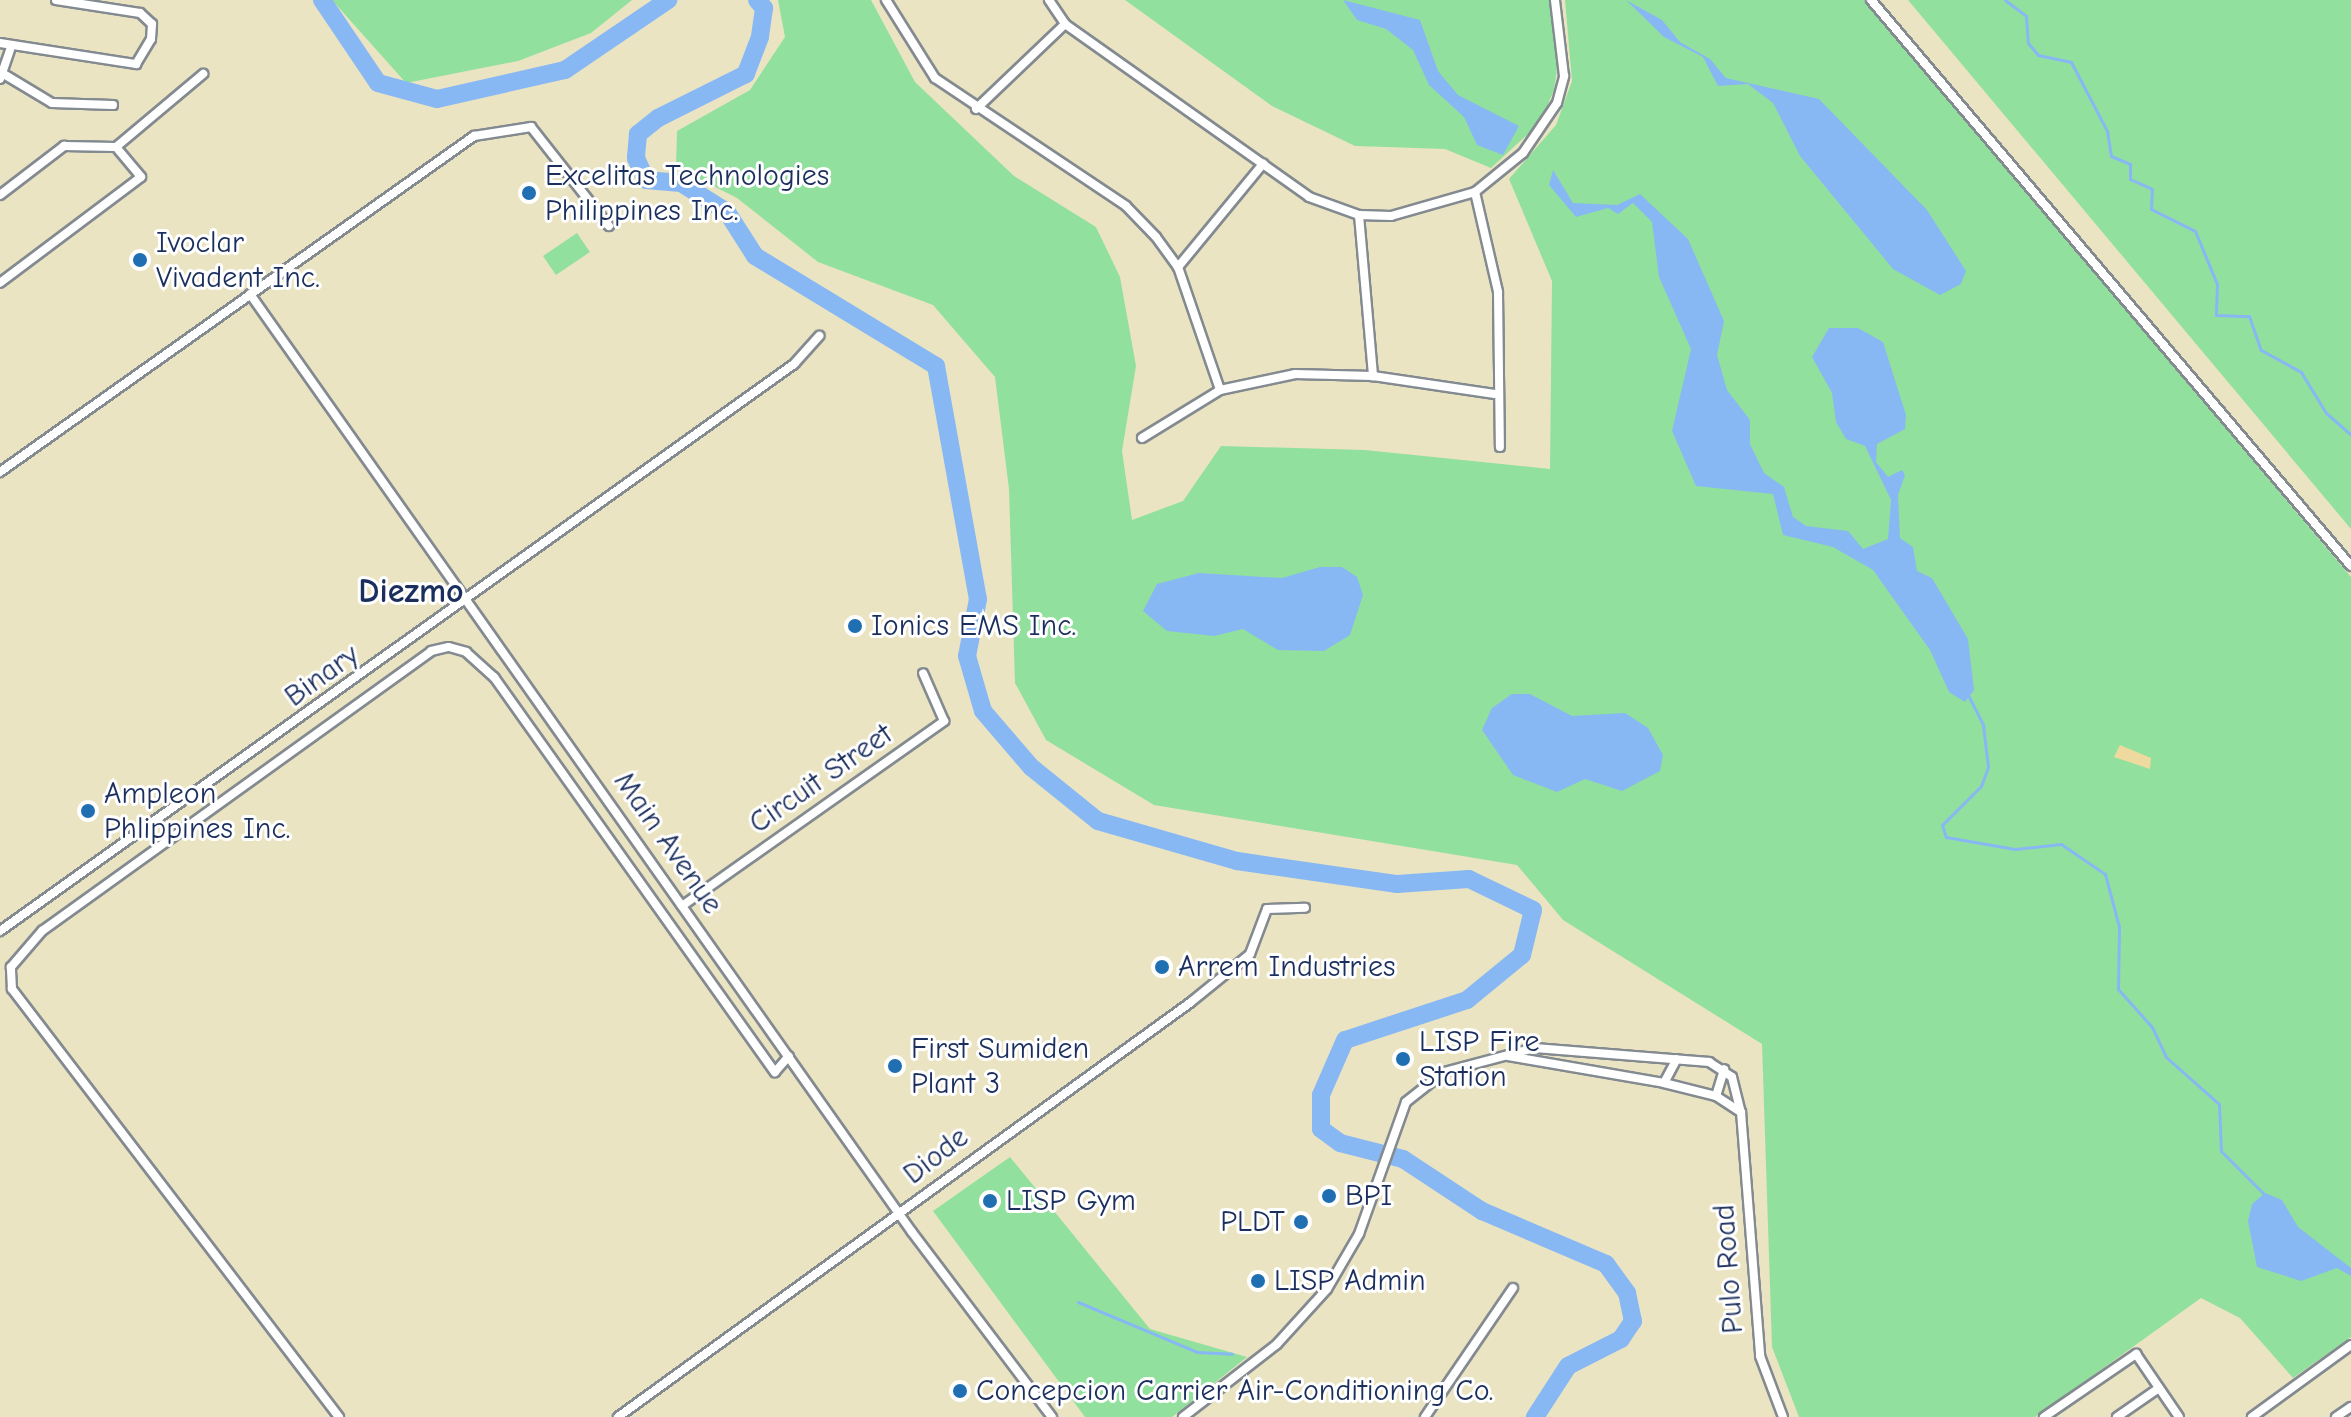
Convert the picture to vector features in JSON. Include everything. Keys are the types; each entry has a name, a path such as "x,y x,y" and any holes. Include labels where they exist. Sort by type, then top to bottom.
{"street":[{"path":"0,43 10,50 136,64 151,39 152,24 140,13 56,0"},
{"path":"886,0 935,78 976,109 1126,206 1178,267 1220,390"},
{"path":"1049,0 1065,24 1309,197 1359,215 1422,210 1475,192 1523,153 1557,103 1563,47 1555,0"},
{"path":"1871,0 2351,566"},
{"path":"976,109 1065,24"},
{"path":"10,50 1,76 52,103 113,105"},
{"path":"0,195 64,146 116,147 203,74"},
{"path":"0,472 456,146 497,131 531,127 609,226"},
{"path":"0,283 141,177 116,147"},
{"path":"1178,267 1263,164"},
{"path":"1475,192 1498,292 1495,394 1500,447"},
{"path":"1359,215 1373,376"},
{"name":"Main Avenue","path":"250,294 899,1214 1052,1417"},
{"name":"Binary","path":"0,931 794,364 819,336"},
{"path":"1142,438 1220,390 1295,374 1373,376 1495,394"},
{"path":"339,1417 12,989 11,967 42,931 431,651 449,647 494,677 775,1072 789,1056"},
{"name":"Circuit Street","path":"682,906 944,721 923,673"},
{"name":"Diode","path":"618,1417 1250,954 1267,909 1305,908"},
{"path":"1183,1417 1309,1311 1359,1234 1406,1102 1444,1072 1505,1055 1564,1049 1677,1059 1724,1069 1716,1096"},
{"path":"1505,1055 1664,1083 1716,1096 1741,1112"},
{"path":"1664,1083 1677,1059"},
{"name":"Pulo Road","path":"1724,1069 1741,1112 1760,1356 1783,1417"},
{"path":"1425,1417 1513,1288"},
{"path":"2252,1417 2351,1345"},
{"path":"2044,1417 2134,1354 2179,1417"},
{"path":"2117,1417 2159,1388"},
{"path":"2336,1417 2351,1407"}],"green space":[{"path":"332,0 632,0 591,33 518,61 406,83"},
{"path":"778,0 871,0 915,82 1014,176 1096,227 1120,277 1136,366 1122,451 1132,520 1183,501 1221,446 1365,450 1550,469 1552,281 1509,179 1556,125 1572,81 1565,0 1864,0 2351,577 2351,1337 2293,1378 2240,1318 2201,1298 2035,1417 1799,1417 1772,1347 1762,1044 1563,920 1517,865 1154,805 1046,740 1015,683 1009,489 995,377 933,305 818,262 737,198 676,167 677,131 750,90 785,37"},
{"path":"1125,0 1550,0 1558,62 1554,90 1540,123 1491,168 1445,149 1355,146 1272,106"},
{"path":"1908,0 2351,0 2351,529"},
{"path":"577,233 590,252 556,275 543,256"},
{"path":"1010,1157 1150,1329 1247,1357 1172,1417 1085,1417 933,1211"}],"sand":[{"path":"2120,745 2151,758 2150,769 2114,757"}],"water":[{"path":"1343,0 1420,20 1438,71 1458,95 1519,126 1503,155 1477,145 1464,117 1429,85 1413,50 1386,29 1357,20"},
{"path":"1626,0 1662,20 1680,42 1710,59 1726,78 1819,99 1927,210 1966,271 1961,284 1940,295 1893,269 1800,156 1773,103 1748,84 1718,86 1703,57 1664,37"},
{"path":"1553,170 1573,203 1617,205 1640,194 1688,239 1724,321 1717,355 1727,390 1750,420 1750,444 1764,473 1784,487 1793,517 1806,526 1848,531 1863,549 1888,539 1891,500 1865,446 1846,439 1836,422 1832,393 1812,357 1829,328 1858,328 1883,342 1906,415 1905,429 1877,444 1876,462 1888,477 1902,470 1905,475 1898,495 1900,538 1913,547 1917,571 1932,578 1968,639 1974,690 1965,702 1949,692 1930,650 1873,570 1833,547 1783,535 1773,494 1696,486 1672,431 1691,349 1659,277 1652,222 1633,203 1618,214 1608,208 1576,217 1549,185"},
{"path":"1320,567 1342,567 1357,577 1363,595 1350,635 1324,651 1278,650 1243,629 1214,636 1167,631 1143,611 1157,584 1199,573 1282,578"},
{"path":"1512,694 1530,694 1572,716 1625,713 1648,728 1663,755 1660,771 1622,791 1585,779 1557,792 1513,775 1482,730 1492,708"},
{"path":"2265,1193 2282,1200 2298,1227 2351,1268 2351,1276 2337,1268 2301,1281 2257,1267 2248,1221 2252,1204"}],"waterway":[{"path":"322,0 378,83 437,99 565,70 668,0"},
{"path":"757,0 764,8 760,37 746,74 658,118 638,134 636,158 646,180 681,183 727,212 755,256 936,366 978,599 967,656 983,711 1031,767 1098,821 1237,861 1397,884 1469,879 1533,910 1522,955 1467,1000 1345,1040 1321,1095 1321,1129 1340,1143 1403,1159 1482,1211 1606,1264 1627,1293 1633,1321 1621,1339 1568,1366 1535,1417"},
{"path":"2005,0 2026,16 2028,43 2038,55 2071,62 2107,131 2111,156 2130,164 2130,179 2152,189 2151,209 2195,231 2217,284 2216,315 2249,316 2261,350 2301,372 2326,413 2351,435"},
{"path":"1968,695 1983,725 1988,767 1981,786 1942,825 1946,837 2015,849 2061,844 2105,874 2119,927 2118,989 2152,1027 2166,1057 2219,1104 2221,1151 2266,1196"},
{"path":"1078,1302 1197,1352 1232,1354"}],"place":[{"name":"Excelitas Technologies Philippines Inc.","path":"529,193"},
{"name":"Ivoclar Vivadent Inc.","path":"140,260"},
{"name":"Ionics EMS Inc.","path":"855,626"},
{"name":"Ampleon Phlippines Inc.","path":"88,811"},
{"name":"Arrem Industries","path":"1162,967"},
{"name":"LISP Fire Station","path":"1403,1059"},
{"name":"First Sumiden Plant 3","path":"895,1066"},
{"name":"BPI","path":"1329,1196"},
{"name":"LISP Gym","path":"990,1201"},
{"name":"PLDT","path":"1301,1222"},
{"name":"LISP Admin","path":"1258,1281"},
{"name":"Concepcion Carrier Air-Conditioning Co.","path":"960,1391"}],"district":[{"name":"Diezmo","path":"411,592"}]}
